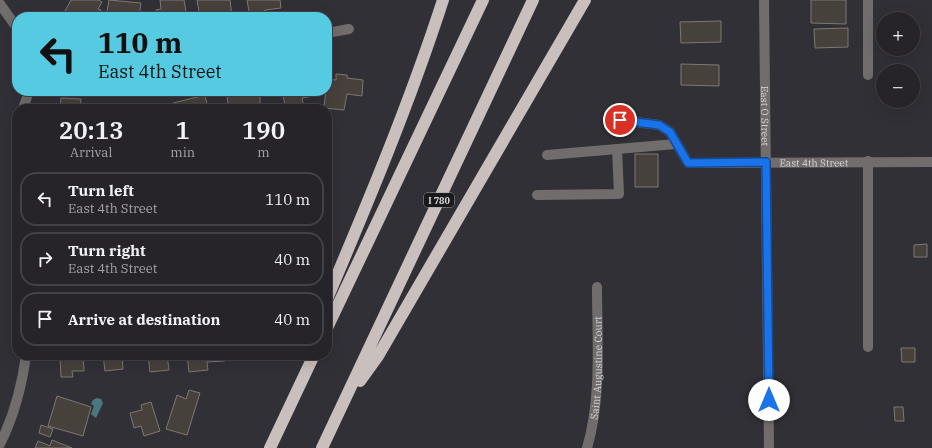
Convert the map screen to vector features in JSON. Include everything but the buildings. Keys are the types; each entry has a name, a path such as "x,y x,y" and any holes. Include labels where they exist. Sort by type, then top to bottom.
{"highway":[{"path":"332,287 393,141 428,47 443,0"},
{"path":"332,317 483,0"},
{"name":"I 780","path":"322,448 533,0"},
{"path":"345,401 378,356 585,0"},
{"path":"288,411 304,360"},
{"path":"270,448 312,360"}],"street":[{"name":"East O Street","path":"764,0 769,448"},
{"path":"868,0 868,75"},
{"path":"0,4 12,21"},
{"path":"332,32 350,29"},
{"name":"East 4th Street","path":"620,120 659,125 670,132 688,163 868,161 932,162"},
{"path":"548,155 676,144"},
{"path":"537,195 618,194 617,149"},
{"path":"868,161 868,347"},
{"name":"Saint Augustine Court","path":"587,448 592,430 597,382 597,287"},
{"path":"0,444 14,408 25,360"}],"water":[{"path":"97,398 101,399 103,403 96,418 91,414 94,406 91,404 93,400"}],"route":[{"path":"620,120 659,125 670,132 688,163 766,162 769,400"}]}
